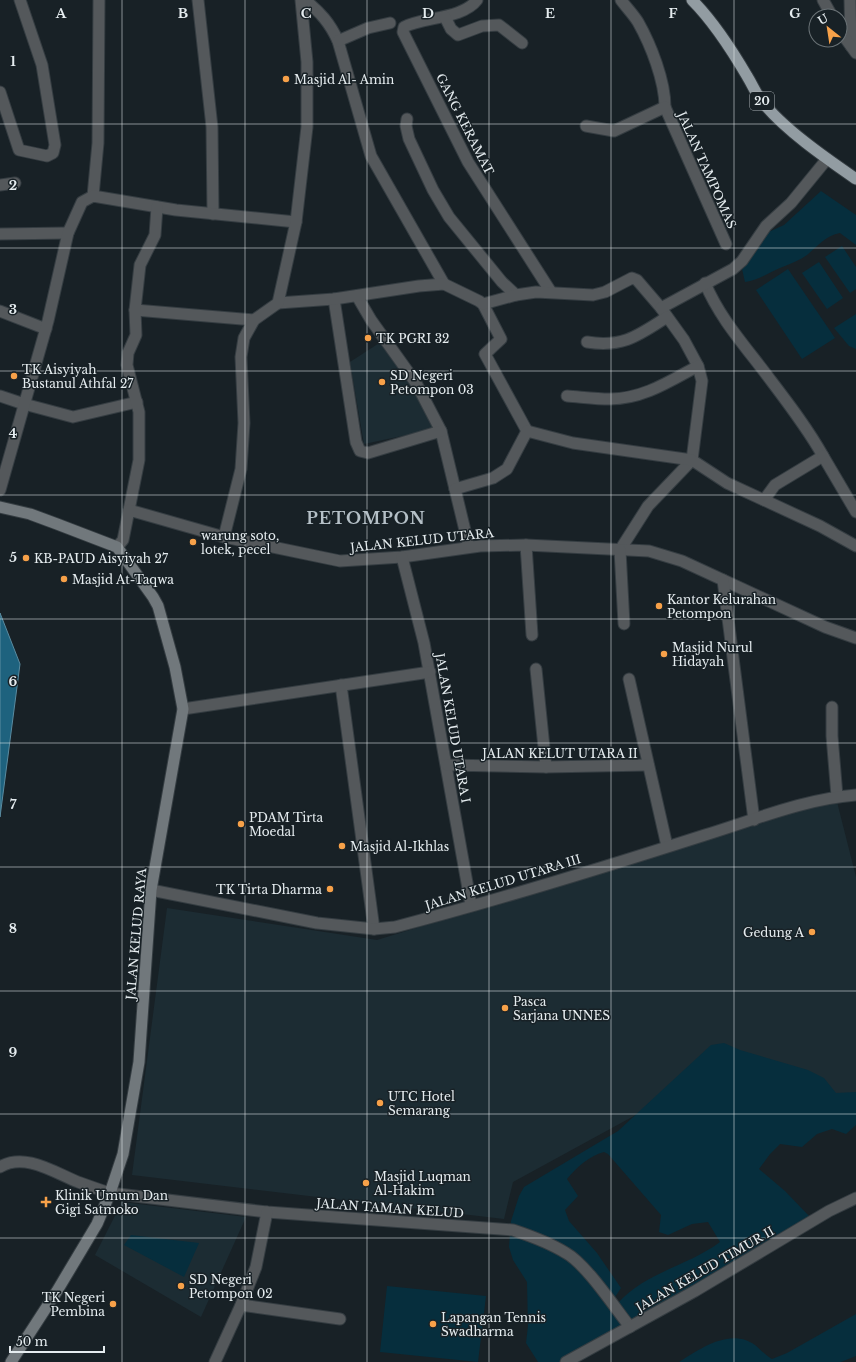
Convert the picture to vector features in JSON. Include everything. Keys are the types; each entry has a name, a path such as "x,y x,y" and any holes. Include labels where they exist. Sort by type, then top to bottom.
{"highway":[{"name":"20","path":"692,0 700,5 770,111 827,159 856,179"}],"main road":[{"path":"0,507 30,514 117,547"},
{"name":"JALAN KELUD RAYA","path":"11,1362 57,1291 97,1224 110,1193 123,1154 139,1062 151,890 183,709 175,667 158,606 117,547"}],"street":[{"path":"0,92 19,150 47,156 53,153 55,145 42,65 20,0"},
{"path":"94,196 98,143 99,0"},
{"path":"198,0 212,127 213,214"},
{"path":"278,303 296,222 307,121 307,62 302,0"},
{"path":"305,0 328,21 338,41 367,145 444,284"},
{"name":"JALAN TAMPOMAS","path":"621,0 638,22 656,64 665,96 665,107 726,244"},
{"path":"850,0 853,50"},
{"name":"GANG KERAMAT","path":"475,2 445,17 412,23 404,27 403,32 468,162 512,234 551,292"},
{"path":"445,17 450,29 458,35 482,26 499,25 522,43"},
{"path":"338,41 368,28 390,23"},
{"name":"JALAN TAMPOMAS","path":"586,126 614,131 665,107"},
{"path":"407,119 406,126 409,139 433,190 449,216 502,282 516,295"},
{"path":"587,342 598,343 628,340 643,333 664,312 705,283 733,269 742,260 766,226 791,203 827,159"},
{"path":"0,185 14,183"},
{"path":"0,490 46,329 68,233 82,202 94,196 157,207 296,222"},
{"path":"117,547 122,540 139,460 139,412 127,365 128,353 136,335 134,310 140,265 155,235 157,207"},
{"path":"0,234 26,232 68,233"},
{"path":"483,304 516,295 551,292 593,295 605,292 632,278 637,280 664,312 692,354 698,366 702,381 692,460 648,506 620,550 624,624"},
{"path":"705,283 712,300 734,334 770,378 811,435 856,512"},
{"path":"224,537 241,469 244,423 241,357 244,338 254,320 278,303 334,299 419,286 444,284 483,304 501,338 485,354 527,431 573,443 692,460 728,483 820,526 856,546"},
{"path":"357,296 371,320 416,383 441,431 468,547"},
{"path":"334,299 356,442 360,451 368,453 441,431"},
{"path":"134,310 254,320"},
{"path":"0,311 46,329"},
{"path":"567,396 610,399 635,396 651,391 698,366"},
{"path":"0,396 73,417 137,402"},
{"path":"455,489 493,478 508,468 527,431"},
{"path":"764,500 775,485 823,456"},
{"name":"JALAN KELUD UTARA","path":"129,510 224,537 340,561 402,557 468,547 526,545 649,551 682,561 825,627 856,638"},
{"path":"526,545 532,635"},
{"name":"JALAN KELUD UTARA I","path":"402,557 430,672 471,905"},
{"path":"723,580 754,820"},
{"path":"536,669 546,767"},
{"path":"183,709 430,672"},
{"path":"629,679 667,846"},
{"path":"341,685 374,930"},
{"path":"832,707 832,736 837,796"},
{"name":"JALAN KELUT UTARA II","path":"447,765 546,767 648,766"},
{"name":"JALAN KELUD UTARA III","path":"151,890 317,923 374,930 395,927 837,796 856,794"},
{"name":"JALAN TAMAN KELUD","path":"0,1167 16,1161 37,1165 110,1193 267,1212 513,1230 536,1238 567,1253 582,1266 630,1327"},
{"name":"JALAN KELUD TIMUR II","path":"566,1362 695,1291 829,1211 856,1198"},
{"path":"215,1362 241,1305 260,1254 267,1212"},
{"path":"241,1305 340,1319"}],"shaded area":[{"path":"821,191 856,215 856,245 840,233 835,234 830,236 799,260 761,277 745,282 742,269 762,235 784,225"},
{"path":"842,246 856,267 856,289 850,293 825,257"},
{"path":"819,262 843,298 827,309 802,273"},
{"path":"788,269 835,338 802,359 756,290"},
{"path":"856,314 856,349 849,346 834,328"},
{"name":"SD Negeri Petompon 03","path":"384,340 424,401 435,429 364,444 350,362"},
{"path":"0,613 20,664 0,817"},
{"name":"Pasca Sarjana UNNES","path":"835,794 856,877 856,1112 707,1076 513,1182 504,1219 132,1175 167,908 377,940 678,848"},
{"path":"724,1043 740,1050 808,1070 824,1078 836,1093 856,1092 856,1125 846,1134 832,1129 817,1134 802,1147 780,1144 770,1154 759,1169 785,1191 809,1216 635,1326 618,1303 629,1292 654,1276 708,1250 720,1242 708,1222 692,1224 668,1235 659,1232 661,1215 608,1154 604,1152 593,1156 579,1166 567,1179 578,1196 565,1210 569,1221 597,1253 621,1288 613,1300 625,1331 573,1362 538,1362 526,1343 528,1326 527,1282 513,1260 509,1247 511,1221 519,1196 524,1187 618,1131 711,1045"},
{"name":"SD Negeri Petompon 02","path":"122,1202 246,1217 201,1317 95,1255"},
{"path":"131,1235 199,1243 184,1277 124,1245"},
{"name":"Lapangan Tennis Swadharma","path":"387,1286 486,1296 478,1362 380,1352"},
{"path":"856,1314 856,1356 841,1362 679,1362 706,1346 726,1339 736,1338 745,1340 755,1345 772,1359 787,1353"}],"place":[{"name":"Masjid Al- Amin","path":"286,79"},
{"name":"TK PGRI 32","path":"368,338"},
{"name":"TK Aisyiyah Bustanul Athfal 27","path":"14,376"},
{"name":"SD Negeri Petompon 03","path":"382,382"},
{"name":"warung soto, lotek, pecel","path":"193,542"},
{"name":"KB-PAUD Aisyiyah 27","path":"26,558"},
{"name":"Masjid At-Taqwa","path":"64,579"},
{"name":"Kantor Kelurahan Petompon","path":"659,606"},
{"name":"Masjid Nurul Hidayah","path":"664,654"},
{"name":"PDAM Tirta Moedal","path":"241,824"},
{"name":"Masjid Al-Ikhlas","path":"342,846"},
{"name":"TK Tirta Dharma","path":"330,889"},
{"name":"Gedung A","path":"812,932"},
{"name":"Pasca Sarjana UNNES","path":"505,1008"},
{"name":"UTC Hotel Semarang","path":"380,1103"},
{"name":"Masjid Luqman Al-Hakim","path":"366,1183"},
{"name":"Klinik Umum Dan Gigi Satmoko","path":"46,1202"},
{"name":"SD Negeri Petompon 02","path":"181,1286"},
{"name":"TK Negeri Pembina","path":"113,1304"},
{"name":"Lapangan Tennis Swadharma","path":"433,1324"}],"district":[{"name":"PETOMPON","path":"366,518"}]}
